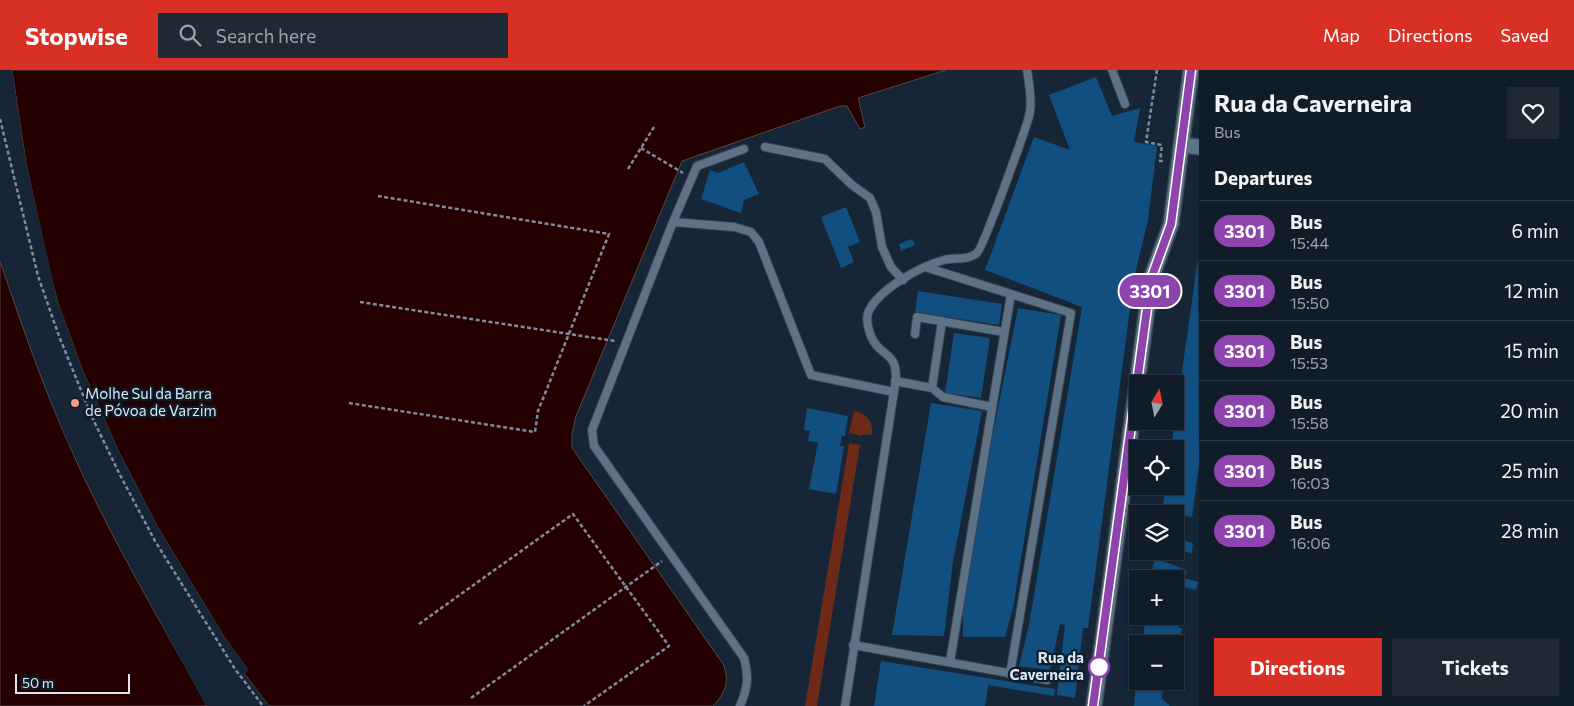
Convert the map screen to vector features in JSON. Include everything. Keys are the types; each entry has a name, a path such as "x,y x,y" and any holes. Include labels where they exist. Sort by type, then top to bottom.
{"main road":[{"path":"1094,706 1151,279 1171,224 1191,70"},
{"path":"1181,145 1199,147"}],"lane":[{"path":"845,706 895,382 894,364 875,344 867,323 868,313 880,296 925,267 945,259 970,257 979,252 1030,112 1030,88 1027,70"},
{"path":"1112,70 1125,104"},
{"path":"765,147 825,159 852,185 870,198 876,212 882,247 891,266 903,280"},
{"path":"740,706 747,687 748,672 744,658 594,446 592,430 673,222 697,166 744,149"},
{"path":"673,222 734,227 751,232 759,242 811,375 894,392"},
{"path":"925,267 1071,312 1010,674"},
{"path":"950,662 1011,294"},
{"path":"914,334 917,317 1004,332"},
{"path":"932,388 942,321"},
{"path":"895,382 932,388 943,397 992,407"},
{"path":"853,645 1047,680"}],"path":[{"path":"1147,132 1156,70"},
{"path":"0,119 38,276 59,336 92,415 119,473 155,541 235,668 263,706"},
{"path":"628,169 654,127"},
{"path":"641,148 691,178"},
{"path":"349,403 535,432 538,411 609,234 378,196"},
{"path":"360,302 626,343"},
{"path":"419,624 574,514 669,646 584,706"},
{"path":"471,698 671,554"}],"shaded area":[{"path":"12,70 946,70 858,98 865,127 860,129 847,106 840,106 682,161 576,416 572,434 572,448 723,664 726,686 713,706 269,706 244,673 248,670 223,635 157,526 118,450 82,369 58,303 49,268 26,163"},
{"path":"0,261 39,373 82,473 98,507 207,706 0,706"},
{"path":"854,411 863,414 869,419 872,426 872,435 863,434 862,436 849,433"},
{"path":"849,443 860,445 817,706 805,706"}],"pier":[{"path":"9,70 12,70 26,163 58,303 82,369 118,450 157,526 223,635 249,670 244,674 269,706 266,706 241,675 241,672 245,669 221,636 155,527 115,452 79,370 55,304 24,164"},
{"path":"0,258 68,437 107,519 210,706 207,706 204,702 117,541 66,438"}],"building":[{"path":"1096,77 1112,116 1140,108 1134,142 1157,146 1148,220 1134,278 1088,628 1083,628 1075,698 1057,695 1065,625 1060,624 1050,670 1019,666 1029,625 1082,307 985,270 1034,137 1070,150 1049,95"},
{"path":"744,162 759,194 744,200 741,213 701,199 710,170 718,173"},
{"path":"846,207 860,242 848,247 854,262 841,268 821,217"},
{"path":"912,239 915,245 901,251 899,244"},
{"path":"1198,258 1199,464 1192,517 1184,516 1184,505 1163,505 1165,495 1184,495 1184,440 1172,440 1174,430 1184,430 1184,375 1181,375"},
{"path":"918,291 1002,304 999,325 915,312"},
{"path":"1018,308 1061,315 1013,608 1005,637 963,637 963,607 992,438"},
{"path":"954,333 990,338 981,398 945,393"},
{"path":"931,403 982,411 953,562 944,636 892,635"},
{"path":"807,408 848,416 845,436 842,436 840,446 844,446 836,494 809,489 818,442 808,441 810,431 804,430"},
{"path":"1184,541 1193,543 1192,553 1184,551"},
{"path":"1155,560 1160,560 1184,569 1187,572 1184,578 1184,570 1152,570"},
{"path":"1184,578 1198,582 1196,590 1184,587"},
{"path":"1145,625 1179,625 1179,628 1182,628 1180,635 1143,635"},
{"path":"881,661 1055,689 1054,696 988,685 985,706 874,706"},
{"path":"1135,690 1164,690 1161,698 1170,706 1134,706"}],"bus line":[{"name":"3301","path":"1093,706 1151,279 1171,224 1191,70"}],"place":[{"name":"Molhe Sul da Barra de Póvoa de Varzim","path":"75,403"},
{"name":"Rua da Caverneira","path":"1099,667"}]}
